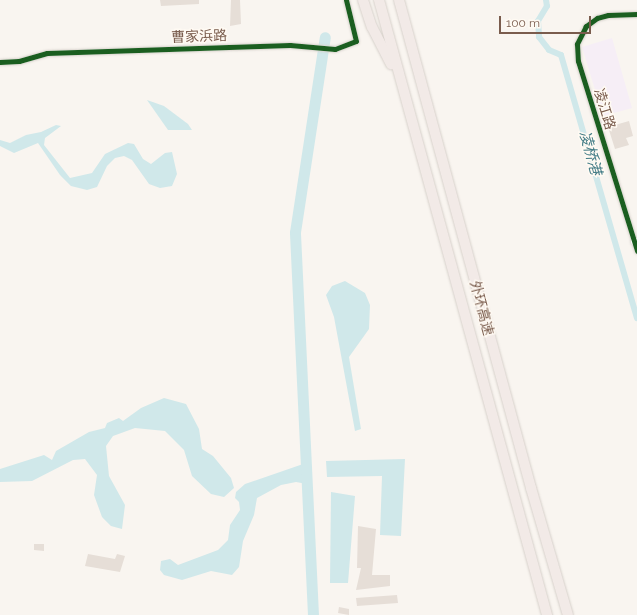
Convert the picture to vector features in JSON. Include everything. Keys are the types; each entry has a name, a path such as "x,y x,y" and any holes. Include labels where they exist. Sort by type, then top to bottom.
{"highway":[{"path":"363,0 372,27 401,82"},
{"name":"外环高速","path":"379,0 528,553 547,615"},
{"name":"外环高速","path":"399,0 568,615"},
{"path":"404,0 421,82"}],"street":[{"name":"曹家浜路","path":"0,62 19,61 46,52 290,45 335,49 356,41 346,0"},
{"name":"凌江路","path":"637,14 608,15 598,18 586,26 577,44 578,61 636,241 637,251"}],"shaded area":[{"path":"612,38 632,108 603,116 582,47"}],"water":[{"path":"147,100 164,106 188,124 192,130 168,130"},
{"path":"56,125 61,126 45,138 44,145 70,178 92,173 105,154 128,143 134,144 143,159 151,164 165,153 172,152 177,174 172,186 160,188 149,184 132,160 124,156 115,158 107,166 97,187 87,190 71,186 60,175 38,143 14,153 0,146 0,140 10,143 26,135 41,132"},
{"path":"345,281 365,293 370,305 369,329 349,357 361,429 355,431 334,317 326,295 332,286"},
{"path":"164,398 186,404 199,429 202,449 213,456 231,478 234,488 224,497 211,494 192,476 184,450 165,431 135,428 113,436 106,446 109,476 125,505 122,529 111,526 102,517 94,495 97,475 85,459 73,460 32,481 0,482 0,469 44,455 52,460 56,451 89,432 105,428 107,423 119,418 123,421 141,408"},
{"path":"405,459 401,536 380,535 382,476 327,477 326,461"},
{"path":"306,463 307,484 296,482 281,485 257,498 254,515 243,541 239,567 232,575 211,571 182,580 164,575 160,570 161,561 170,559 178,565 218,550 228,540 230,525 240,510 239,502 235,498 236,492 245,484"},
{"path":"331,492 355,496 348,583 330,583"}],"building":[{"path":"160,0 199,0 199,4 161,6"},
{"path":"231,0 240,0 241,24 230,26"},
{"path":"629,121 633,136 626,138 629,145 615,149 608,127"},
{"path":"358,526 376,529 372,575 390,575 390,586 356,590 361,568 357,568"},
{"path":"34,544 44,544 44,551 34,550"},
{"path":"88,554 115,559 117,554 125,556 120,572 85,566"},
{"path":"397,595 398,603 357,606 356,598"},
{"path":"339,607 349,609 349,615 338,613"}],"waterway":[{"name":"凌桥港","path":"546,0 547,6 538,21 539,37 549,50 561,55 637,318"},
{"path":"313,615 295,232 325,37"}],"cycle path":[{"path":"0,62 19,61 47,53 290,45 335,49 356,41 346,0"},
{"path":"637,14 608,15 597,18 586,26 577,44 578,61 637,251"}]}
